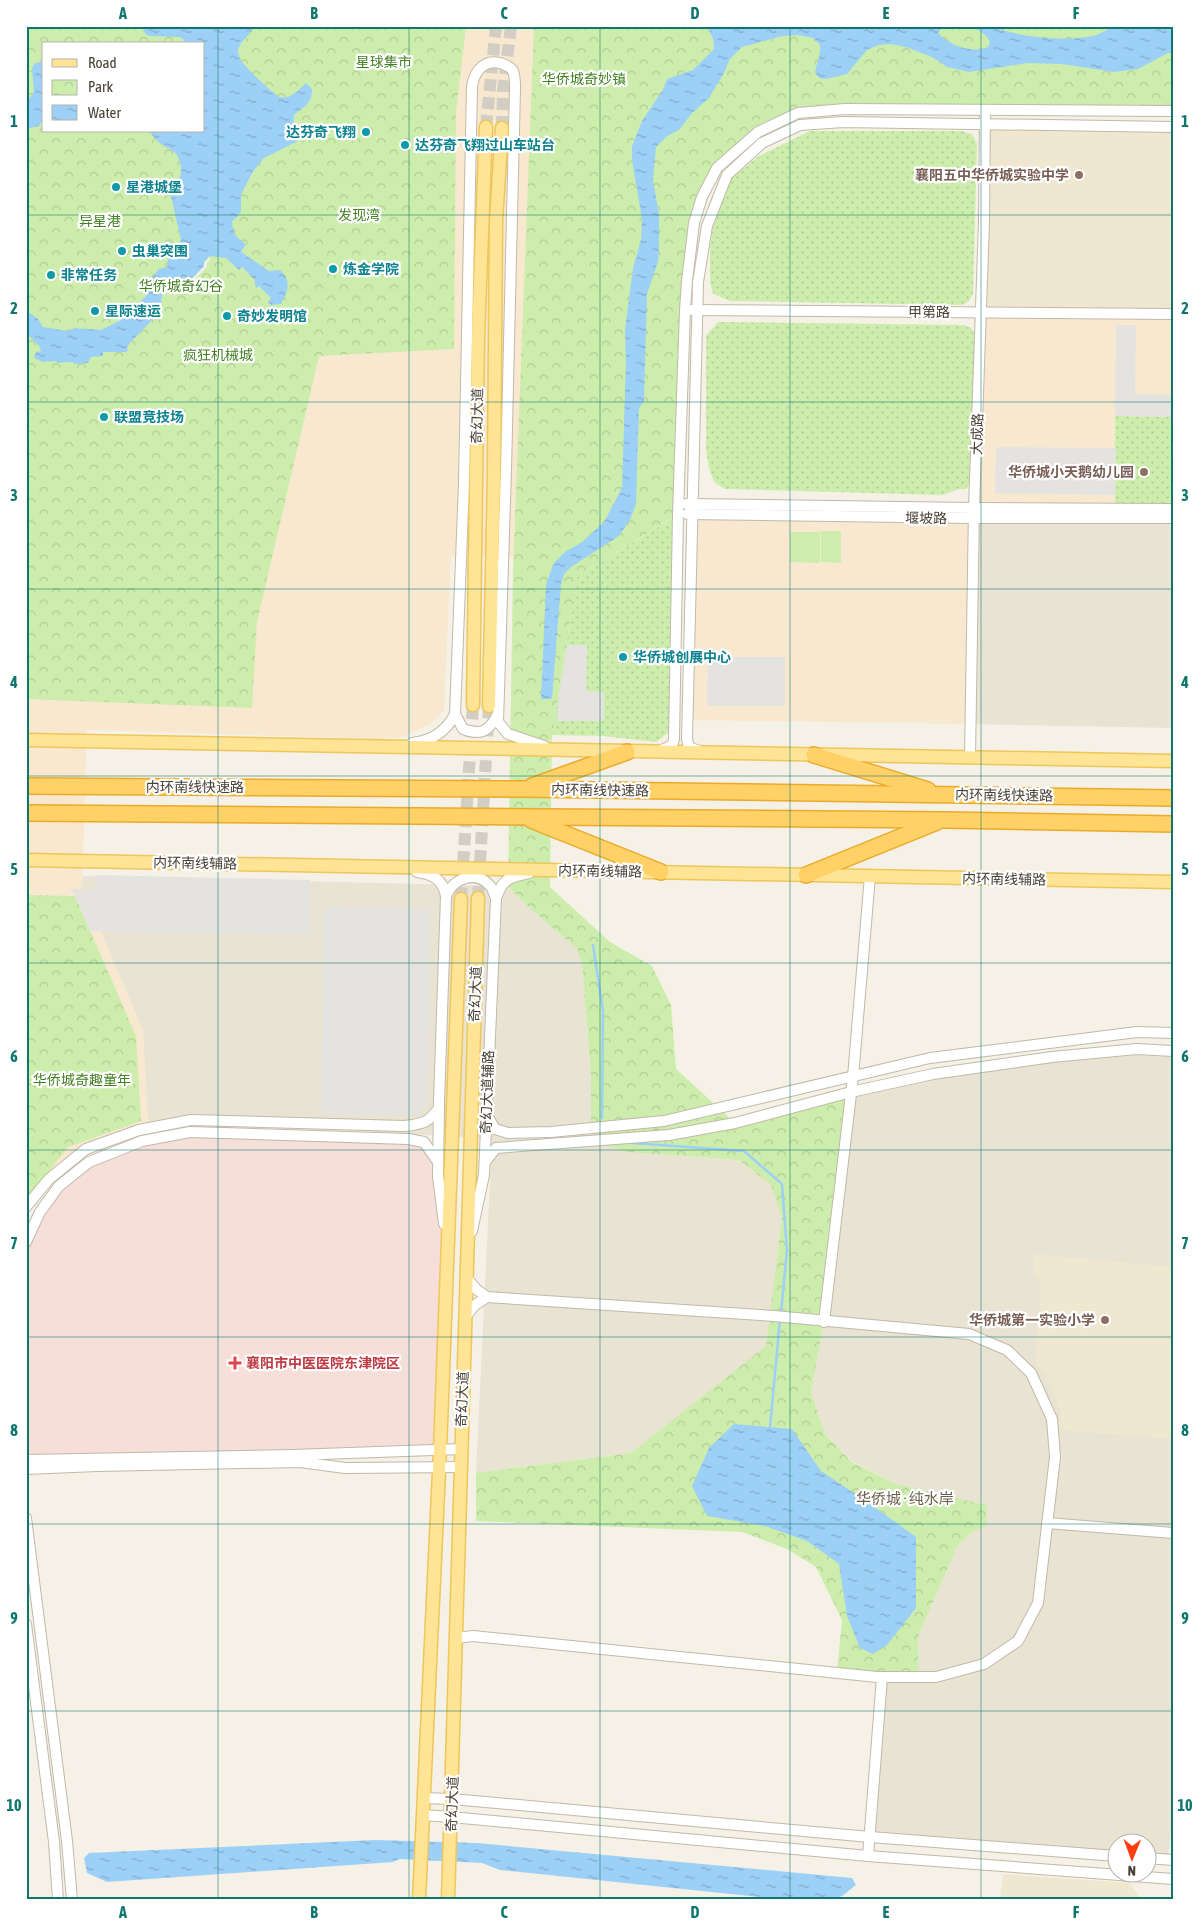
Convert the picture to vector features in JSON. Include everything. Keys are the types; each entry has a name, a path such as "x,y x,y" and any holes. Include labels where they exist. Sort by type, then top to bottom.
{"highway":[{"path":"522,790 627,752"},
{"path":"814,755 944,794"},
{"path":"26,779 70,787"},
{"name":"内环南线快速路","path":"26,786 944,794 1173,798"},
{"name":"内环南线快速路","path":"26,813 945,820 1173,824"},
{"path":"523,816 661,872"},
{"path":"806,875 945,820"}],"main road":[{"name":"奇幻大道","path":"473,705 479,322 486,127"},
{"name":"奇幻大道","path":"494,710 496,221 502,128"},
{"path":"26,740 1172,761"},
{"name":"内环南线辅路","path":"26,860 1173,882"},
{"name":"奇幻大道","path":"448,1900 478,898"},
{"name":"奇幻大道","path":"419,1900 440,1450 461,899"}],"street":[{"path":"376,747 422,742 440,734 451,722 454,714 465,453 472,86 478,69 484,64 493,62 510,67 514,73 515,88 507,454 494,710 491,726 481,732 463,729 454,714"},
{"path":"656,752 670,747 674,739 686,281 693,232 702,197 717,168 758,132 798,113 844,109 1173,111"},
{"name":"大成路","path":"970,757 974,513 986,110"},
{"path":"705,753 687,744 698,282 707,226 716,200 728,175 762,143 800,125 843,122 1173,127"},
{"name":"甲第路","path":"685,310 1173,314"},
{"path":"496,319 508,350"},
{"path":"467,349 479,322"},
{"path":"465,453 477,481"},
{"path":"494,484 507,454"},
{"name":"堰坡路","path":"679,509 1173,518"},
{"name":"堰坡路","path":"974,513 1173,509"},
{"path":"494,710 498,722 508,734 559,750"},
{"path":"386,867 430,874 439,880 446,896"},
{"path":"496,898 499,888 508,878 541,870"},
{"path":"824,1322 853,1076 870,876"},
{"path":"448,1250 438,1176 446,896 449,886 460,879 472,877 480,879 491,887 496,898"},
{"name":"奇幻大道辅路","path":"467,1254 484,1175 496,898"},
{"path":"486,1115 495,1129 508,1133 551,1132 654,1122 733,1106 930,1058 1137,1032 1173,1033"},
{"path":"484,1162 496,1148 669,1135 734,1123 851,1092 933,1074 1052,1057 1137,1049 1173,1050"},
{"path":"26,1207 48,1178 86,1148 140,1130 191,1120 404,1126 420,1124 430,1120 439,1108"},
{"path":"26,1242 40,1212 59,1186 89,1162 142,1141 190,1132 408,1139 424,1142 438,1162"},
{"path":"456,1638 473,1636 882,1677 936,1677 984,1664 1018,1641 1038,1603 1055,1457 1052,1419 1031,1373 1007,1350 969,1334 774,1316 487,1297 466,1278"},
{"path":"465,1317 487,1297"},
{"path":"26,1460 292,1455 461,1449"},
{"path":"26,1469 79,1466 300,1462 345,1468 460,1467"},
{"path":"26,1518 66,1832 72,1900"},
{"path":"1047,1523 1173,1533"},
{"path":"26,1624 54,1842 58,1900"},
{"path":"868,1856 882,1677"},
{"path":"424,1798 870,1837 1106,1855"},
{"path":"423,1815 451,1816 868,1856 1173,1879"},
{"path":"1156,1859 1173,1860"}],"shaded area":[{"path":"26,26 718,26 517,557 451,556 444,710 429,725 402,737 379,739 87,730 82,887 143,1031 148,1124 80,1147 46,1176 26,1202"},
{"name":"襄阳五中华侨城实验中学","path":"986,125 1173,127 1173,314 980,312"},
{"path":"980,312 1173,314 1173,509 974,508"},
{"path":"1116,325 1136,325 1135,394 1173,395 1173,417 1115,416"},
{"path":"996,447 1116,448 1115,495 995,493"},
{"path":"692,514 974,518 971,724 687,720"},
{"path":"974,518 1173,518 1173,728 971,724"},
{"path":"567,645 587,645 586,691 604,692 604,721 557,721 559,694"},
{"path":"708,657 785,657 785,706 707,706"},
{"path":"97,875 310,880 310,934 90,931 75,896 70,889 96,889"},
{"path":"83,876 508,886 524,903 577,948 582,965 591,1074 591,1124 601,1144 627,1152 739,1160 771,1185 782,1218 767,1346 631,1453 476,1473 492,1139 191,1120 148,1124 143,1031 82,887"},
{"path":"324,908 429,909 427,1100 420,1115 322,1114"},
{"path":"1137,1055 1173,1057 1173,1813 1168,1860 1156,1859 1156,1834 1106,1834 1106,1855 870,1837 882,1677 919,1677 918,1637 957,1547 973,1531 987,1505 896,1484 852,1461 825,1434 811,1392 824,1322 851,1092 936,1076"},
{"name":"襄阳市中医医院东津院区","path":"190,1132 408,1139 432,1151 448,1250 440,1450 26,1460 26,1242 40,1212 89,1162 142,1141"},
{"name":"华侨城第一实验小学","path":"1035,1254 1173,1267 1173,1439 1060,1430 1060,1408 1045,1374 1035,1363 1041,1285 1033,1273"},
{"path":"1003,1874 1106,1881 1106,1884 1130,1884 1143,1900 1000,1900"}],"green space":[{"name":"华侨城奇幻谷","path":"26,26 466,26 456,113 454,349 319,356 257,622 252,708 26,699"},
{"name":"华侨城奇妙镇","path":"534,26 1173,26 1173,111 798,113 758,132 717,168 694,223 678,514 577,577 552,735 550,887 610,942 652,966 671,1005 676,1069 735,1123 851,1092 824,1322 811,1392 825,1434 852,1462 896,1484 987,1505 986,1526 973,1531 957,1547 918,1637 919,1677 837,1673 842,1620 816,1567 787,1549 742,1532 476,1521 476,1473 631,1453 766,1346 782,1218 771,1185 739,1160 627,1152 601,1144 591,1124 591,1074 582,965 577,949 524,903 508,886 513,571"},
{"path":"810,131 961,131 972,134 977,143 973,294 969,301 962,305 730,301 713,294 710,282 710,247 713,228 731,178 759,156"},
{"path":"718,322 964,325 971,328 976,336 969,485 966,489 959,489 942,495 725,489 714,482 706,450 706,336"},
{"name":"华侨城小天鹅幼儿园","path":"1115,416 1173,417 1173,503 1115,503"},
{"name":"华侨城创展中心","path":"674,517 671,727 668,733 656,742 603,736 552,735 577,577"},
{"path":"821,531 841,531 841,563 821,562"},
{"path":"790,532 820,532 820,563 790,562"},
{"name":"华侨城奇趣童年","path":"26,895 75,896 136,1036 141,1121 68,1147 26,1200"}],"water":[{"path":"1145,25 1173,28 1173,53 1168,53 1138,69 1114,72 1062,64 1028,63 969,72 947,67 932,57 906,47 891,44 879,45 867,50 847,74 826,79 819,78 815,72 820,45 813,38 798,35 782,36 742,47 730,59 709,98 692,113 679,130 667,136 656,147 653,180 659,214 659,247 658,262 647,294 644,401 639,408 636,504 630,520 619,536 571,567 564,574 561,584 552,699 541,699 546,585 553,564 566,551 581,543 604,522 622,488 626,361 625,330 633,268 641,240 642,219 632,160 632,146 642,121 664,88 667,79 693,70 714,49 712,36 705,26 951,26 989,26 1027,36 1067,39 1093,36 1118,26","holes":["951,26 979,30 990,42 988,47 968,49 954,45 938,33 940,30"]},
{"path":"201,26 245,26 247,29 250,26 253,30 241,43 238,52 242,62 252,73 280,97 288,97 306,83 312,89 311,98 305,107 294,115 293,132 300,140 264,158 252,173 241,195 241,212 232,222 236,235 246,244 241,252 269,271 280,270 284,274 288,286 281,304 271,305 268,302 271,298 259,286 257,288 255,286 255,280 242,267 239,270 226,258 210,256 204,262 205,266 191,280 185,280 185,284 172,284 162,294 160,312 128,345 127,352 103,352 103,356 91,357 88,363 75,364 72,362 43,362 34,358 36,352 41,351 39,346 26,333 26,310 38,319 43,327 67,331 75,328 101,330 121,320 147,295 149,281 159,269 167,267 169,253 181,240 170,192 179,180 181,166 177,155 160,143 150,132 205,132 205,42 184,42 180,37 148,36 143,31 145,28 201,29"},
{"path":"42,62 42,121 39,126 30,128 26,132 26,103 34,92 32,68 35,63"},
{"path":"734,1424 792,1429 821,1471 916,1537 916,1608 887,1645 873,1654 860,1648 847,1616 839,1564 807,1541 765,1526 707,1516 692,1486 709,1448"},
{"path":"376,1840 477,1843 852,1878 856,1885 842,1896 832,1900 788,1900 500,1870 482,1863 400,1859 393,1862 107,1882 87,1873 84,1858 89,1853"}],"pier":[{"path":"209,257 210,260 207,263 207,267 192,282 187,282 185,287 185,280 191,280 204,266"}],"waterway":[{"path":"593,945 603,1011 602,1118"},
{"path":"632,1143 744,1151 782,1184 787,1250 781,1313"},
{"path":"770,1427 780,1319"}],"tunnel":[{"path":"486,127 496,26"},
{"path":"502,128 503,91 511,26"},
{"path":"461,899 473,705"},
{"path":"478,898 489,706"}],"place":[{"name":"达芬奇飞翔","path":"366,132"},
{"name":"达芬奇飞翔过山车站台","path":"405,145"},
{"name":"襄阳五中华侨城实验中学","path":"1079,175"},
{"name":"星港城堡","path":"116,187"},
{"name":"虫巢突围","path":"122,251"},
{"name":"炼金学院","path":"333,269"},
{"name":"非常任务","path":"51,275"},
{"name":"星际速运","path":"95,311"},
{"name":"奇妙发明馆","path":"227,316"},
{"name":"联盟竞技场","path":"104,417"},
{"name":"华侨城小天鹅幼儿园","path":"1144,472"},
{"name":"华侨城创展中心","path":"623,657"},
{"name":"华侨城第一实验小学","path":"1105,1320"},
{"name":"襄阳市中医医院东津院区","path":"235,1363"}],"district":[{"name":"华侨城 · 纯水岸","path":"905,1499"}],"park label":[{"name":"星球集市","path":"384,62"},
{"name":"发现湾","path":"359,215"},
{"name":"异星港","path":"100,221"},
{"name":"疯狂机械城","path":"218,355"}]}
